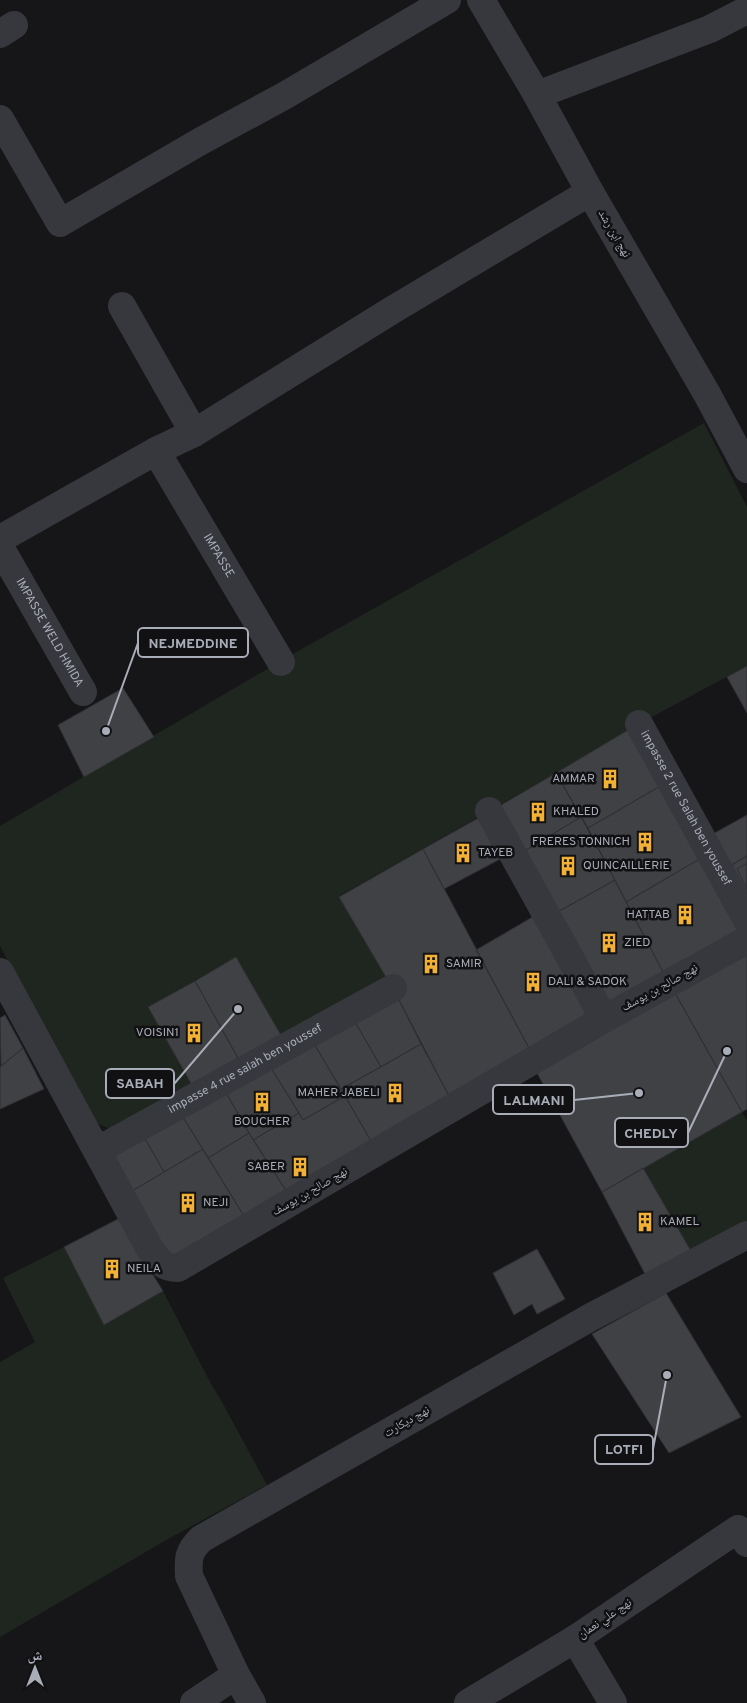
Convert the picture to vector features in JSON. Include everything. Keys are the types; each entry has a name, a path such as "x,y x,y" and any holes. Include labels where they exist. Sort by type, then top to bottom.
{"street":[{"path":"0,119 60,223 284,96 447,0"},
{"name":"نهج ابن رشد","path":"481,0 707,394 747,469"},
{"path":"536,95 710,29 747,10"},
{"path":"0,539 156,451 194,433 394,309 590,192"},
{"path":"122,306 194,433"},
{"name":"IMPASSE","path":"156,451 281,662"},
{"name":"IMPASSE WELD HMIDA","path":"0,547 83,692"},
{"name":"impasse 2 rue Salah ben youssef","path":"639,724 747,920"},
{"path":"489,812 604,1019"},
{"name":"نهج صالح بن يوسف","path":"2,982 98,1150 150,1250 160,1263 169,1268 178,1268 604,1019 747,940"},
{"name":"impasse 4 rue salah ben youssef","path":"98,1150 392,988"},
{"name":"نهج ديكارت","path":"252,1703 189,1576 188,1562 191,1550 201,1539 591,1317 747,1235"},
{"name":"نهج علي نعمان","path":"468,1703 743,1536"},
{"path":"575,1639 613,1703"},
{"path":"194,1703 236,1674"}],"shaded area":[{"path":"704,423 747,507 747,666 633,727 556,773 339,896 387,979 282,1037 236,957 148,1007 193,1087 112,1130 94,1122 0,946 0,826 291,655"},
{"path":"742,1112 747,1120 747,1222 691,1251 643,1168"},
{"path":"64,1247 104,1325 163,1291 210,1382 267,1485 168,1539 0,1637 0,1362 35,1342 3,1278"}],"building":[{"path":"747,666 747,713 727,677"},
{"path":"123,688 154,737 84,777 58,725"},
{"name":"AMMAR","path":"633,727 662,785 588,828 556,773"},
{"name":"KHALED","path":"556,773 581,817 521,853 496,808"},
{"name":"FRERES TONNICH","path":"662,785 703,857 626,902 588,828"},
{"path":"747,815 747,856 728,867 711,835"},
{"name":"TAYEB","path":"482,816 504,857 444,889 423,849"},
{"name":"QUINCAILLERIE","path":"581,817 615,880 554,914 521,853"},
{"name":"SAMIR","path":"423,849 530,1050 449,1096 397,996 339,897"},
{"path":"747,856 747,903 728,867"},
{"name":"HATTAB","path":"703,857 744,928 663,972 626,902"},
{"path":"747,863 747,889 737,869"},
{"name":"ZIED","path":"615,880 663,972 606,1006 554,914"},
{"name":"DALI & SADOK","path":"536,915 591,1015 530,1050 476,950"},
{"path":"747,952 747,1109 742,1112 675,993"},
{"path":"236,957 282,1037 239,1060 195,981"},
{"name":"VOISIN1","path":"195,981 239,1060 193,1087 148,1007"},
{"path":"675,993 742,1112 602,1192 537,1073"},
{"path":"397,996 421,1044 381,1067 354,1020"},
{"path":"5,1015 23,1048 1,1066 0,1018"},
{"path":"354,1020 381,1067 341,1089 313,1042"},
{"path":"313,1042 345,1096 303,1120 270,1066"},
{"name":"MAHER JABELI","path":"421,1044 449,1096 371,1141 341,1089"},
{"path":"23,1048 44,1089 0,1109 0,1067"},
{"name":"BOUCHER","path":"270,1066 299,1113 253,1140 225,1091"},
{"path":"225,1091 249,1133 208,1158 181,1114"},
{"name":"SABER","path":"345,1096 371,1141 287,1192 253,1140 299,1113 303,1120"},
{"path":"181,1114 203,1149 164,1172 143,1135"},
{"path":"249,1133 287,1192 244,1216 208,1158"},
{"path":"143,1135 164,1172 132,1191 111,1154"},
{"name":"NEJI","path":"203,1149 244,1216 174,1256 160,1243 132,1191"},
{"name":"KAMEL","path":"643,1168 691,1251 645,1274 602,1192"},
{"name":"NEILA","path":"118,1219 163,1291 104,1325 64,1247"},
{"path":"537,1249 565,1299 537,1314 532,1304 514,1315 493,1273"},
{"path":"666,1293 741,1417 669,1453 592,1334"}],"place":[{"name":"NEJMEDDINE","path":"106,731"},
{"name":"AMMAR","path":"610,779"},
{"name":"KHALED","path":"538,812"},
{"name":"FRERES TONNICH","path":"645,842"},
{"name":"TAYEB","path":"463,853"},
{"name":"QUINCAILLERIE","path":"568,866"},
{"name":"HATTAB","path":"685,915"},
{"name":"ZIED","path":"609,943"},
{"name":"SAMIR","path":"431,964"},
{"name":"DALI & SADOK","path":"533,982"},
{"name":"SABAH","path":"238,1009"},
{"name":"VOISIN1","path":"194,1033"},
{"name":"CHEDLY","path":"727,1051"},
{"name":"MAHER JABELI","path":"395,1093"},
{"name":"LALMANI","path":"639,1093"},
{"name":"BOUCHER","path":"262,1102"},
{"name":"SABER","path":"300,1167"},
{"name":"NEJI","path":"188,1203"},
{"name":"KAMEL","path":"645,1222"},
{"name":"NEILA","path":"112,1269"},
{"name":"LOTFI","path":"667,1375"}]}
